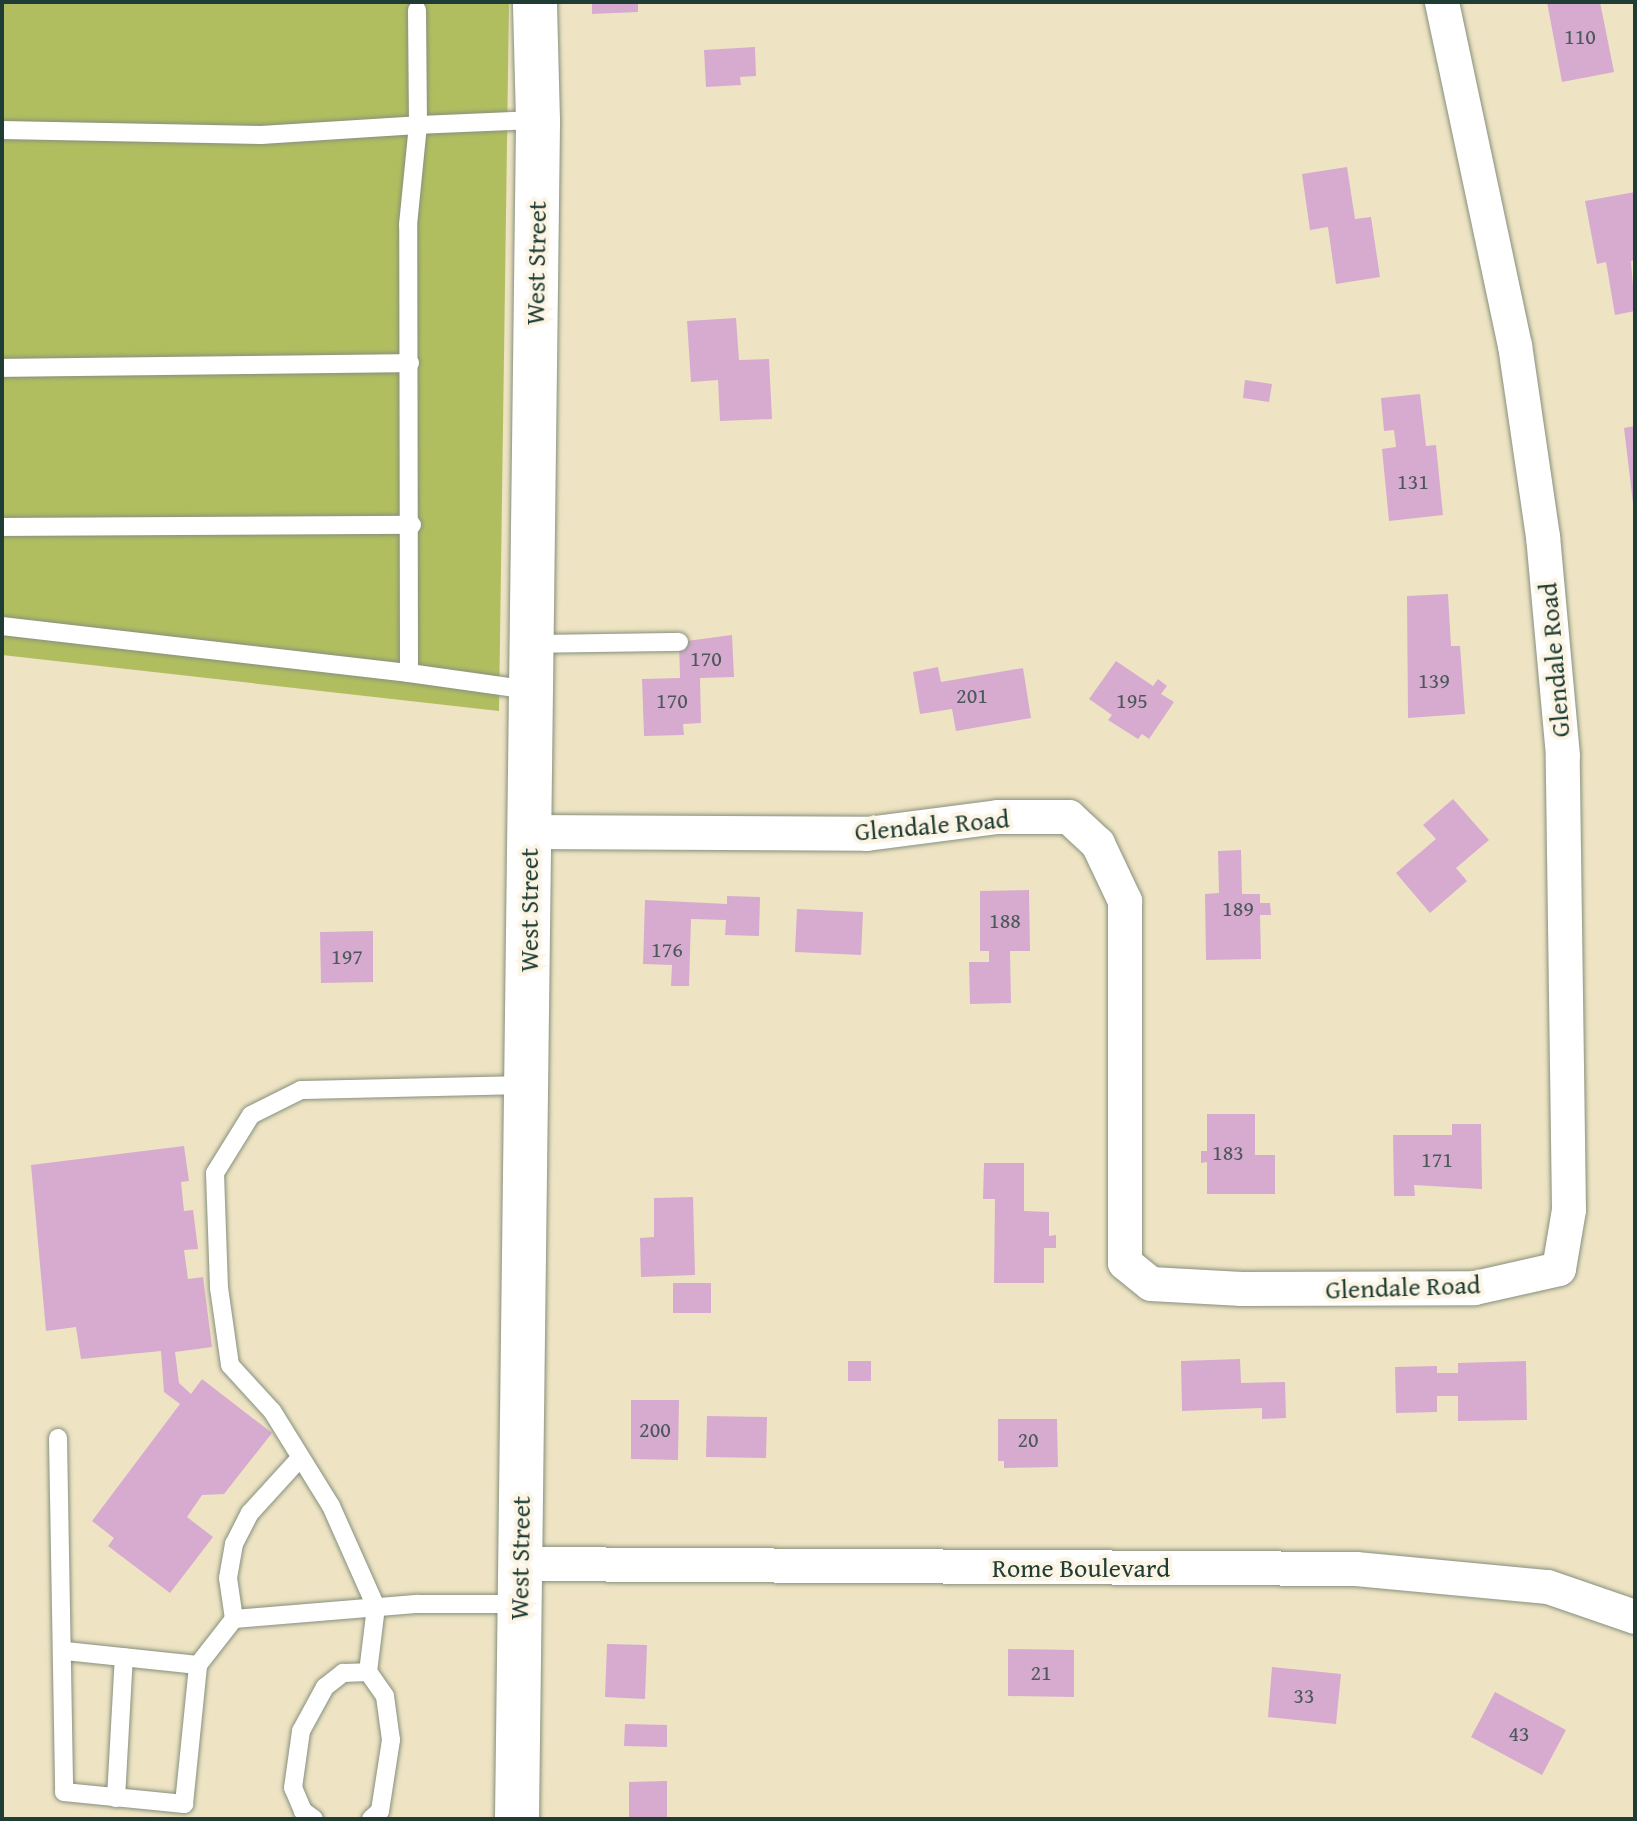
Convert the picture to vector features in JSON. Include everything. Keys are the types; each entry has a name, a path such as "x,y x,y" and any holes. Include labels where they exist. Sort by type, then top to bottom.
{"main road":[{"name":"West Street","path":"517,1819 538,120 535,2"}],"street":[{"name":"Glendale Road","path":"529,832 867,834 998,817 1069,817 1098,844 1125,901 1125,1263 1151,1284 1242,1289 1475,1288 1559,1269 1569,1210 1563,756 1543,537 1515,346 1442,2"},
{"name":"Rome Boulevard","path":"520,1584 1356,1569 1548,1587 1635,1617"}],"lane":[{"path":"409,673 412,525 408,225 418,125 415,5"},
{"path":"2,130 261,135 538,120"},
{"path":"2,368 410,363"},
{"path":"2,527 412,525"},
{"path":"2,626 530,690"},
{"path":"530,644 679,642"},
{"path":"371,1819 380,1811 391,1740 385,1696 368,1672 376,1607 331,1506 272,1411 230,1365 219,1288 215,1173 251,1115 301,1090 528,1085"},
{"path":"58,1438 55,1495 65,1651 64,1792 184,1804 198,1665 234,1619 228,1578 234,1544 250,1513 300,1458"},
{"path":"234,1619 376,1607 520,1584"},
{"path":"65,1651 198,1665"},
{"path":"116,1798 124,1657"},
{"path":"314,1819 303,1811 293,1788 301,1731 325,1687 343,1673 368,1672"}],"green space":[{"path":"2,2 509,2 499,711 2,655"}],"building":[{"path":"592,2 638,2 638,12 592,14"},
{"path":"1547,2 1600,2 1614,72 1562,82"},
{"path":"755,47 756,76 740,77 741,85 706,87 704,50"},
{"path":"1347,167 1355,219 1371,217 1380,277 1336,284 1328,227 1310,230 1302,174"},
{"path":"1635,192 1635,260 1631,261 1635,311 1615,315 1606,262 1597,264 1585,201"},
{"path":"736,318 739,360 769,359 772,419 720,421 718,380 691,382 687,321"},
{"path":"1245,380 1272,384 1269,402 1243,398"},
{"path":"1420,394 1426,446 1436,445 1443,515 1389,521 1382,449 1396,447 1394,430 1384,431 1381,398"},
{"path":"1635,426 1635,502 1633,503 1624,428"},
{"path":"1448,594 1451,646 1460,646 1465,714 1408,718 1407,596"},
{"path":"732,635 734,677 700,678 701,723 683,724 684,735 644,736 642,679 680,678 679,642"},
{"path":"1116,661 1153,686 1158,679 1167,686 1161,694 1174,702 1149,739 1142,734 1138,739 1108,720 1112,715 1089,699"},
{"path":"938,667 941,682 1023,668 1031,718 956,731 952,709 920,714 913,672"},
{"path":"1453,799 1489,840 1456,868 1467,881 1430,913 1396,873 1436,839 1423,825"},
{"path":"1241,850 1242,894 1260,894 1260,903 1270,903 1271,915 1260,915 1261,959 1206,960 1205,894 1219,893 1218,851"},
{"path":"1029,890 1030,951 1010,951 1011,1003 970,1004 969,962 989,962 989,951 980,951 980,891"},
{"path":"727,896 760,897 759,936 725,935 726,920 691,919 689,986 671,986 672,965 643,964 645,900 727,904"},
{"path":"797,909 863,912 861,955 795,952"},
{"path":"373,931 373,982 321,983 320,932"},
{"path":"1207,1114 1255,1114 1255,1155 1275,1155 1275,1194 1207,1194 1207,1162 1201,1163 1201,1151 1207,1151"},
{"path":"1452,1124 1481,1124 1482,1189 1414,1185 1415,1196 1394,1196 1393,1135 1452,1135"},
{"path":"184,1146 189,1181 181,1182 184,1211 193,1210 198,1249 184,1250 188,1279 203,1277 212,1347 175,1352 179,1383 191,1394 202,1379 272,1433 224,1494 202,1495 187,1517 213,1537 170,1593 108,1546 114,1538 92,1521 180,1404 164,1392 161,1351 81,1359 76,1327 46,1331 31,1165"},
{"path":"984,1163 1024,1163 1024,1211 1049,1212 1049,1236 1056,1235 1056,1248 1044,1248 1044,1283 994,1283 995,1199 983,1199"},
{"path":"693,1197 695,1275 641,1277 640,1238 654,1237 654,1198"},
{"path":"673,1283 711,1283 711,1313 673,1313"},
{"path":"1240,1359 1241,1383 1285,1382 1286,1418 1262,1419 1262,1408 1182,1411 1181,1361"},
{"path":"848,1361 871,1361 871,1381 848,1381"},
{"path":"1526,1361 1527,1420 1458,1421 1458,1396 1437,1396 1437,1412 1396,1413 1395,1367 1437,1366 1437,1373 1458,1373 1458,1363"},
{"path":"631,1400 679,1400 678,1460 631,1459"},
{"path":"707,1416 767,1417 766,1458 706,1457"},
{"path":"998,1419 1057,1419 1058,1467 1004,1468 1004,1461 998,1461"},
{"path":"607,1644 647,1645 645,1699 605,1697"},
{"path":"1008,1649 1074,1650 1074,1697 1008,1696"},
{"path":"1272,1667 1341,1674 1336,1724 1268,1717"},
{"path":"1495,1692 1566,1730 1542,1775 1471,1737"},
{"path":"625,1724 667,1725 667,1747 624,1746"},
{"path":"667,1781 667,1819 629,1819 629,1782"}]}
